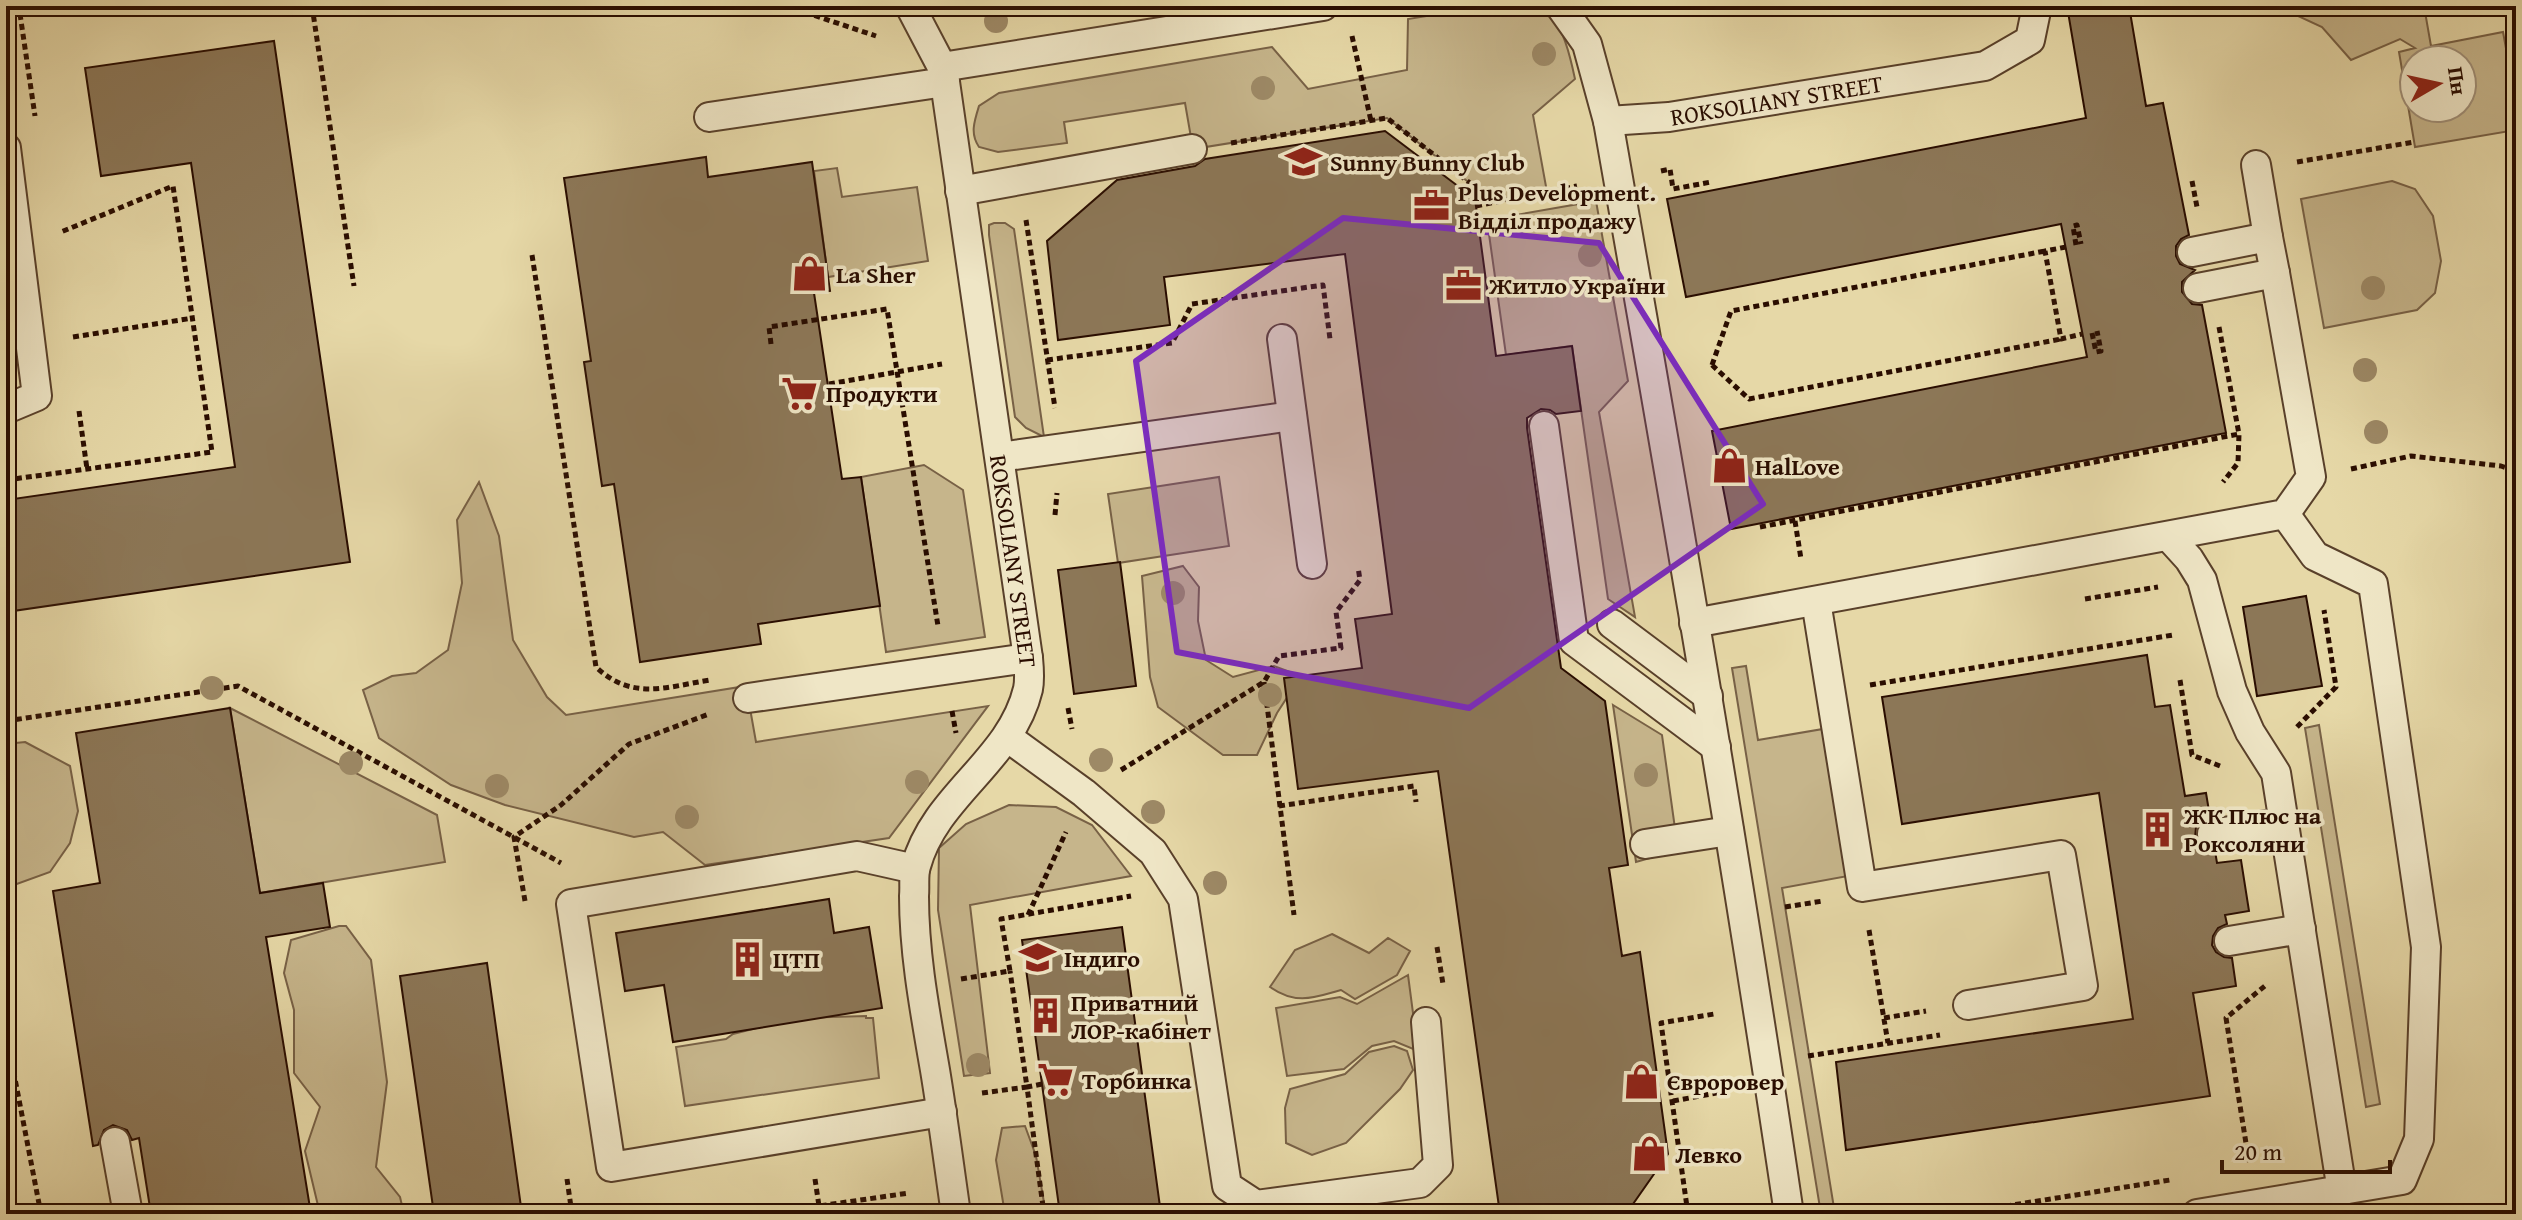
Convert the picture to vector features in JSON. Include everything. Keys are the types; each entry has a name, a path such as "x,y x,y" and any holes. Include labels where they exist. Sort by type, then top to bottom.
{"lane":[{"name":"ROKSOLIANY STREET","path":"910,6 944,74 1028,658 1029,686 1021,711 988,764 947,805 923,845 915,869 915,927 921,986 954,1200"},
{"path":"709,117 1323,6"},
{"path":"1560,6 1587,44 1608,121 1708,696 1789,1214"},
{"name":"ROKSOLIANY STREET","path":"1608,121 1669,117 1985,66 2030,40 2037,6"},
{"path":"6,148 37,396 6,409"},
{"path":"960,191 1192,149"},
{"path":"1694,623 2285,514 2311,477 2256,167"},
{"path":"2192,252 2268,237"},
{"path":"2198,288 2275,273"},
{"path":"1282,339 1312,564"},
{"path":"1000,457 1292,416"},
{"path":"1544,426 1574,641 1716,747"},
{"path":"2197,1214 2402,1180 2419,1139 2426,947 2373,584 2315,556 2285,514"},
{"path":"2169,537 2189,559 2202,580 2232,691 2250,732 2276,773 2284,822 2287,932 2342,1191"},
{"path":"1816,601 1862,891 2061,855 2083,986 1968,1005"},
{"path":"1612,624 1708,696"},
{"path":"748,698 1028,658"},
{"path":"1007,737 1084,793 1153,852 1183,899 1227,1186 1256,1205 1420,1183 1438,1165 1426,1022"},
{"path":"2212,834 2284,822"},
{"path":"1645,844 1729,831"},
{"path":"915,869 857,856 571,904 611,1167 941,1105"},
{"path":"2229,941 2287,932"},
{"path":"115,1142 128,1214"}],"path":[{"path":"6,16 67,6"},
{"path":"312,6 354,286"},
{"path":"786,6 880,37"},
{"path":"1352,35 1371,121"},
{"path":"1192,149 1387,118 1495,203"},
{"path":"2256,167 2414,142"},
{"path":"1651,173 1670,169 1673,189 1711,182"},
{"path":"1019,180 1061,448"},
{"path":"6,480 212,452 173,186 53,235"},
{"path":"1712,365 1731,311 2066,247"},
{"path":"2045,251 2061,339"},
{"path":"532,255 596,667 611,682 644,690"},
{"path":"1047,360 1172,343 1192,304 1323,285 1331,347"},
{"path":"771,344 769,327 887,309 944,669"},
{"path":"68,338 193,318"},
{"path":"1712,365 1749,399 2082,334"},
{"path":"829,384 985,356"},
{"path":"1700,368 1712,365"},
{"path":"1760,527 2239,434"},
{"path":"2311,477 2411,456 2501,466 2516,471"},
{"path":"1795,521 1803,566"},
{"path":"1028,915 1084,793 1264,682 1279,656 1341,648 1336,612 1360,580 1358,564"},
{"path":"1830,691 2173,635"},
{"path":"2178,665 2192,755 2220,767"},
{"path":"1264,682 1294,915"},
{"path":"6,721 238,686 565,865"},
{"path":"1279,806 1414,786 1416,802"},
{"path":"1044,1214 1001,919 1176,888"},
{"path":"1784,907 1862,891 1888,1043"},
{"path":"2250,1167 2226,1018 2280,973 2287,932"},
{"path":"921,986 1010,971"},
{"path":"1688,1214 1661,1023 1759,1007"},
{"path":"6,1032 41,1214"},
{"path":"1801,1057 1948,1034"},
{"path":"941,1105 1042,1084"},
{"path":"1673,1101 1770,1084"},
{"path":"1956,1214 2173,1180"},
{"path":"821,1214 819,1206 954,1200"}],"highlighted area":[{"path":"1343,218 1599,243 1763,504 1469,708 1177,652 1136,361"}],"shaded area":[{"path":"1525,5 1545,10 1557,23 1568,52 1575,79 1533,115 1547,192 1495,203 1387,118 1193,149 1185,103 1064,122 1067,143 998,152 979,147 974,137 979,106 999,93 1272,47 1308,89 1407,70 1408,19 1488,6"},
{"path":"2283,6 2424,6 2431,44 2408,44 2400,39 2351,60 2322,27 2283,9"},
{"path":"2503,32 2516,103 2516,130 2415,147 2411,124 2478,124 2478,44 2441,44"},
{"path":"837,168 842,197 917,187 928,261 828,277 814,171"},
{"path":"2392,181 2415,189 2433,216 2441,261 2435,293 2417,310 2324,328 2301,199"},
{"path":"1596,201 1628,381 1599,412 1635,617 1608,599 1572,346 1506,355 1487,220"},
{"path":"1005,223 1014,229 1044,437 1026,428 1015,417 989,235 989,225"},
{"path":"924,465 963,490 985,637 886,652 861,477"},
{"path":"1219,477 1229,546 1118,563 1108,494"},
{"path":"479,482 499,536 513,640 547,697 566,715 746,686 756,742 988,706 889,838 705,865 663,832 634,837 505,805 451,785 379,738 363,690 392,676 416,673 448,650 462,583 457,520"},
{"path":"1183,566 1199,587 1198,621 1206,660 1233,677 1274,666 1301,676 1277,713 1257,755 1223,755 1158,707 1150,677 1142,576"},
{"path":"1746,666 1758,740 1823,729 1848,876 1782,888 1835,1214 1821,1214 1732,668"},
{"path":"1613,705 1662,735 1678,850 1636,862"},
{"path":"230,708 437,815 445,862 260,893"},
{"path":"2319,725 2380,1104 2366,1107 2305,728"},
{"path":"25,742 70,766 78,811 70,843 50,872 6,885 6,744"},
{"path":"1009,805 1056,807 1092,825 1131,876 970,905 990,1073 964,1076 938,910 939,848 966,824"},
{"path":"346,926 371,960 387,1082 376,1167 400,1197 404,1214 320,1214 305,1151 320,1107 294,1073 294,1010 284,973 291,940"},
{"path":"1332,934 1369,953 1388,938 1410,951 1397,975 1355,999 1341,990 1297,998 1270,987 1295,950"},
{"path":"1408,975 1418,1051 1394,1041 1372,1046 1344,1069 1287,1076 1276,1008 1340,997 1357,1004"},
{"path":"797,1018 873,1018 879,1078 685,1106 676,1047 726,1039 733,1034"},
{"path":"1394,1046 1407,1051 1413,1070 1400,1089 1346,1143 1312,1155 1286,1143 1285,1108 1290,1089 1345,1074 1369,1052"},
{"path":"1025,1126 1036,1156 1046,1214 1005,1214 996,1160 1002,1128"}],"building":[{"path":"2067,6 2129,6 2146,106 2163,103 2189,235 2176,246 2180,264 2195,270 2182,282 2182,292 2192,304 2202,305 2226,433 1731,529 1712,431 2087,357 2061,224 1686,297 1667,199 2086,118"},
{"path":"274,41 350,562 6,612 6,500 235,467 191,163 101,176 85,68"},
{"path":"1385,131 1475,199 1496,356 1572,346 1581,411 1556,414 1541,409 1527,418 1527,428 1561,668 1605,701 1628,865 1609,868 1622,956 1640,952 1668,1154 1626,1214 1500,1214 1438,771 1298,789 1284,678 1362,668 1355,619 1392,614 1345,254 1164,277 1170,325 1058,340 1047,241 1117,180 1195,166 1205,159"},
{"path":"706,157 708,177 812,162 830,291 814,293 842,479 861,477 880,606 758,624 761,644 640,662 614,484 602,486 584,362 591,361 564,178"},
{"path":"1120,562 1136,686 1074,694 1058,570"},
{"path":"2306,596 2322,686 2257,696 2243,607"},
{"name":"ЖК Плюс на Роксоляни","path":"2147,655 2155,707 2170,705 2185,796 2206,793 2210,817 2196,827 2195,838 2205,850 2215,851 2217,863 2241,860 2249,911 2225,915 2227,924 2218,928 2213,936 2212,945 2216,952 2232,958 2236,986 2193,993 2210,1096 1846,1150 1836,1062 2133,1019 2099,793 1902,824 1882,697"},
{"path":"230,708 260,893 323,883 330,927 266,937 311,1214 151,1214 139,1138 132,1140 127,1130 113,1125 104,1130 98,1145 93,1146 53,891 100,883 76,733"},
{"name":"ЦТП","path":"829,899 834,933 869,927 882,1008 673,1042 664,985 625,991 616,933"},
{"path":"1122,927 1161,1214 1060,1214 1022,940"},
{"path":"487,963 522,1214 434,1214 400,976"}],"place":[{"name":"Sunny Bunny Club","path":"1304,162"},
{"name":"Plus Development. Відділ продажу","path":"1432,206"},
{"name":"La Sher","path":"810,274"},
{"name":"Житло України","path":"1463,285"},
{"name":"Продукти","path":"800,393"},
{"name":"HalLove","path":"1729,466"},
{"name":"ЖК Плюс на Роксоляни","path":"2158,829"},
{"name":"Індиго","path":"1038,958"},
{"name":"ЦТП","path":"747,959"},
{"name":"Приватний ЛОР-кабінет","path":"1045,1016"},
{"name":"Торбинка","path":"1056,1080"},
{"name":"Євроровер","path":"1641,1081"},
{"name":"Левко","path":"1649,1154"}]}
